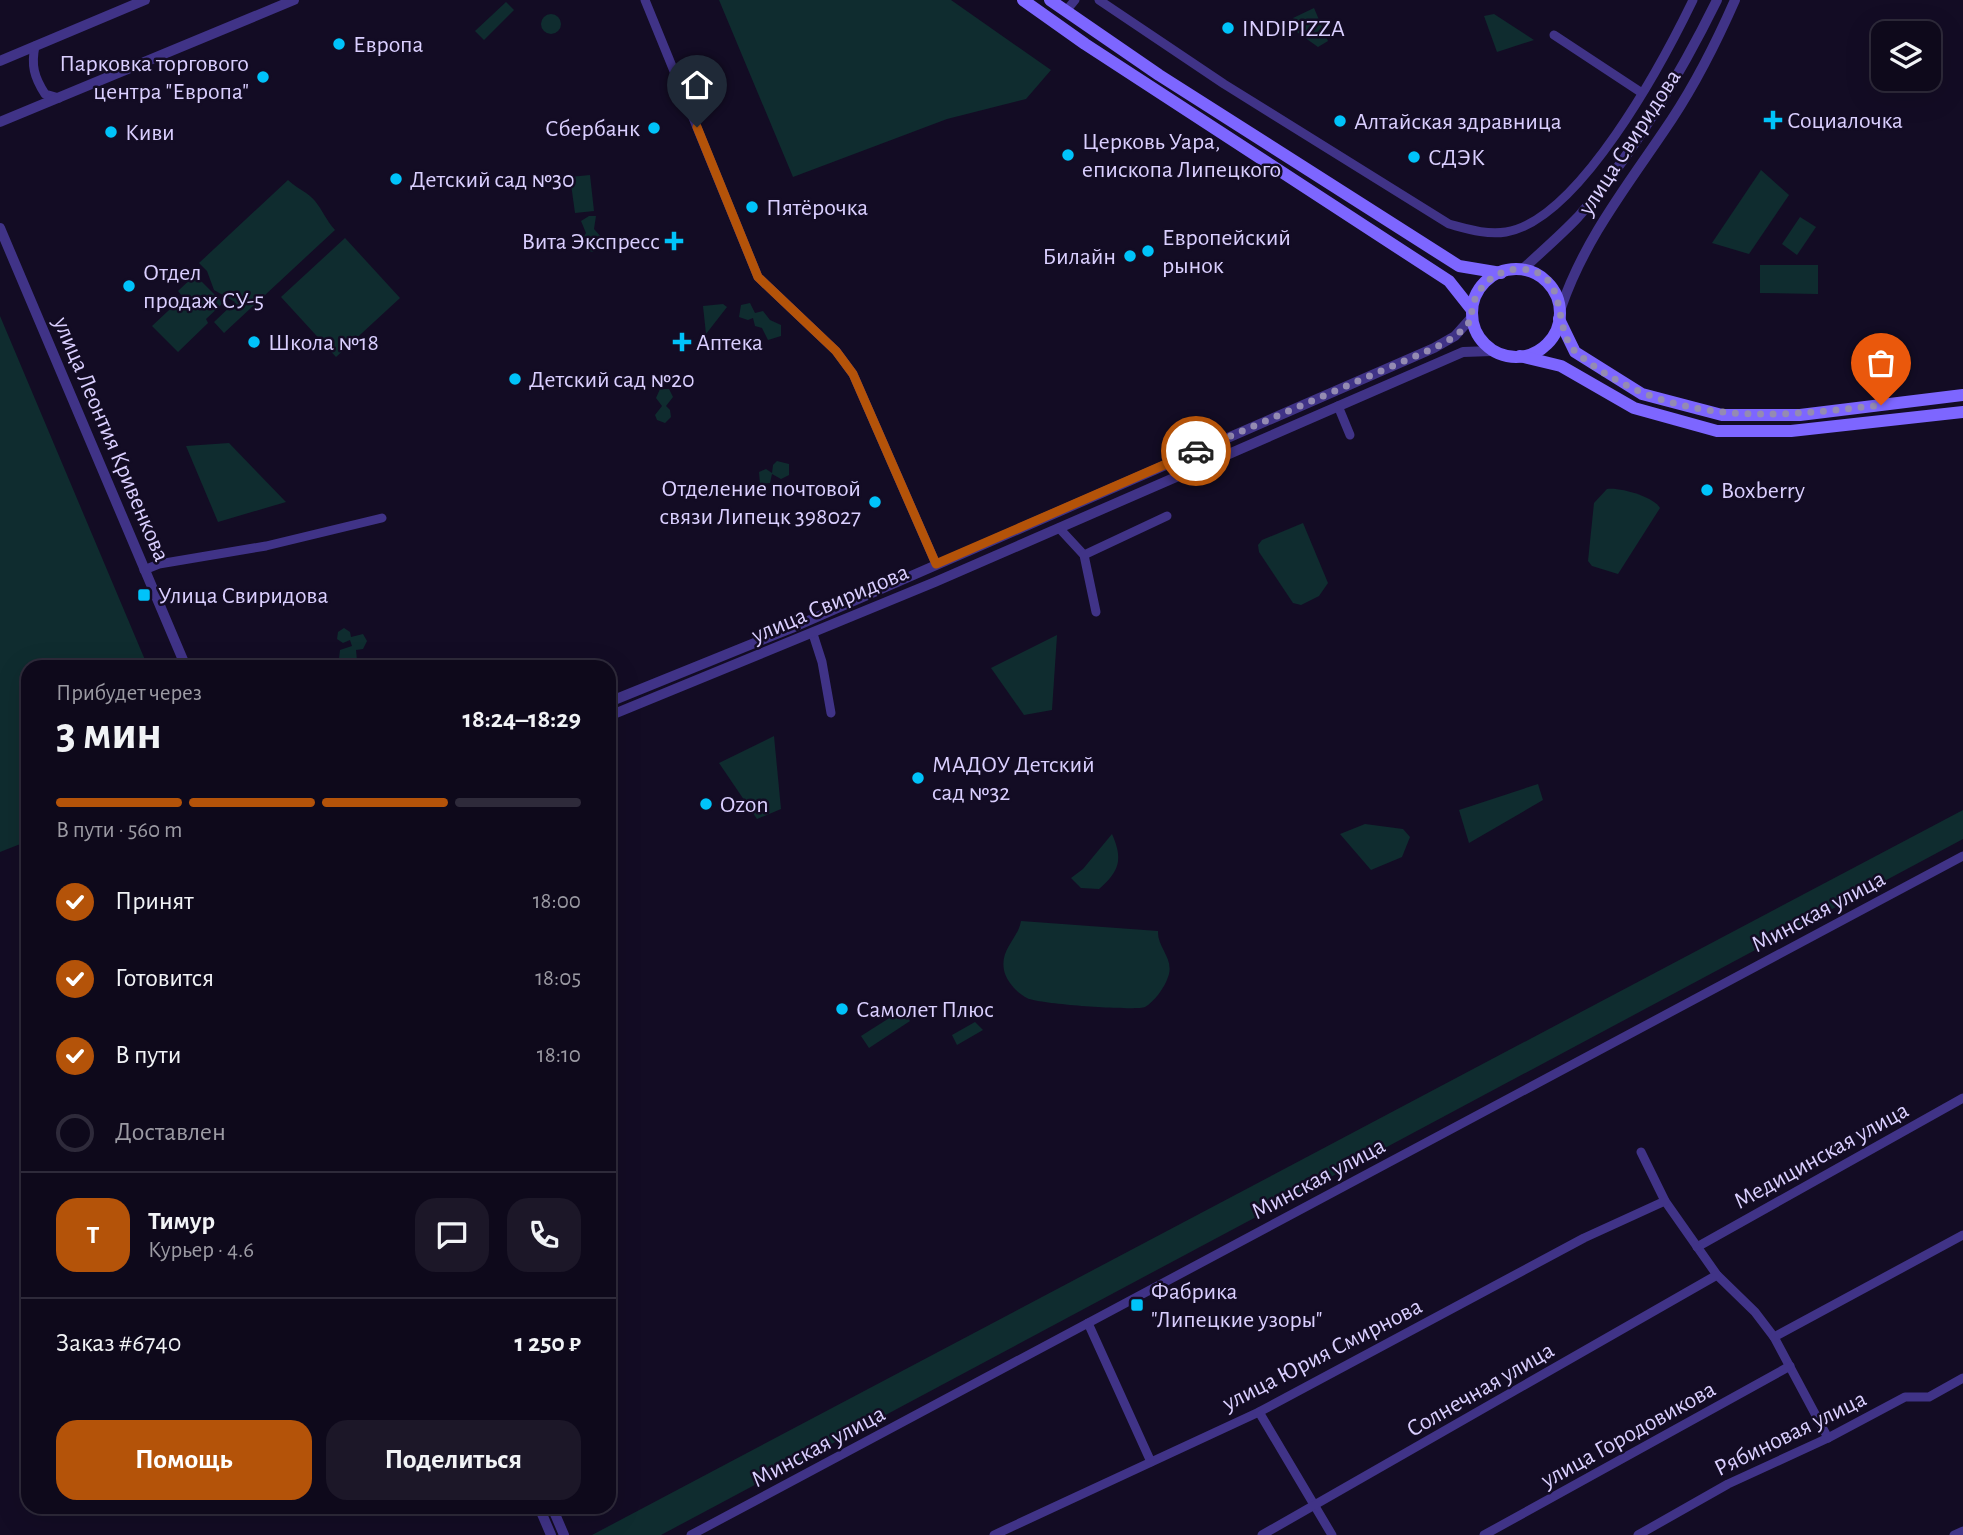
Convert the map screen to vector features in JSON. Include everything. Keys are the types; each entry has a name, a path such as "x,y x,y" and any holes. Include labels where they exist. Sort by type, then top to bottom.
{"main road":[{"path":"1023,0 1085,44 1448,281 1472,313 1478,336 1492,351 1561,366 1634,408 1717,431 1791,432 1963,412"},
{"path":"1050,0 1181,90 1459,266 1501,273 1523,269 1541,275 1555,288 1560,313 1575,352 1642,394 1722,415 1800,415 1963,395"},
{"path":"1472,313 1478,291 1486,282 1501,273"},
{"path":"1520,356 1538,351 1550,340 1560,313"}],"street":[{"path":"0,61 145,0"},
{"path":"0,122 294,0"},
{"path":"645,0 758,277 836,351 853,374 936,564"},
{"path":"1066,11 1075,0"},
{"name":"улица Свиридова","path":"1099,0 1224,84 1449,224 1482,233 1509,232 1550,211 1585,174 1642,93 1693,0"},
{"name":"улица Свиридова","path":"1523,269 1578,217 1609,177 1682,69 1717,0"},
{"name":"улица Свиридова","path":"1560,313 1572,274 1590,240 1688,94 1735,0"},
{"path":"1554,35 1642,93"},
{"path":"35,46 31,64 40,87 45,94 59,98"},
{"name":"улица Леонтия Кривенкова","path":"0,228 183,660"},
{"name":"улица Свиридова","path":"616,699 794,628 1434,348 1455,337 1472,313"},
{"name":"улица Свиридова","path":"616,713 813,634 1463,352 1492,351"},
{"path":"1338,407 1350,435"},
{"path":"1084,555 1167,516"},
{"path":"144,570 159,564 266,546 382,518"},
{"path":"1059,528 1084,555 1096,612"},
{"path":"813,634 822,662 831,713"},
{"name":"Минская улица","path":"691,1535 1963,856"},
{"name":"Медицинская улица","path":"1698,1247 1963,1098"},
{"path":"1641,1152 1665,1201 1717,1275 1755,1312 1774,1337 1828,1438"},
{"name":"улица Юрия Смирнова","path":"994,1535 1259,1412 1584,1238 1665,1201"},
{"path":"1774,1337 1963,1235"},
{"name":"Солнечная улица","path":"1262,1535 1717,1275"},
{"path":"1088,1323 1151,1462"},
{"name":"улица Городовикова","path":"1484,1535 1790,1366"},
{"name":"Рябиновая улица","path":"1638,1535 1728,1484 1828,1438 1905,1397 1929,1397 1963,1378"},
{"path":"1259,1412 1332,1535"},
{"path":"542,1514 551,1535"},
{"path":"554,1514 564,1535"},
{"path":"1954,1535 1963,1531"}],"green space":[{"path":"719,0 951,0 1051,70 1026,99 947,119 793,177"},
{"path":"506,2 514,10 484,40 475,31"},
{"path":"1314,8 1328,41 1318,47 1297,32 1293,18"},
{"path":"551,14 558,17 561,24 558,31 551,34 544,31 541,24 544,17"},
{"path":"1494,14 1534,40 1497,52 1484,16"},
{"path":"1761,170 1789,195 1749,254 1712,243"},
{"path":"590,175 594,211 575,213 570,177"},
{"path":"288,180 312,198 335,230 224,333 214,322 235,302 214,290 207,271 199,263"},
{"path":"589,216 596,216 594,229 602,238 593,252 585,250 581,241 586,233 581,221"},
{"path":"1800,217 1816,227 1797,255 1782,244"},
{"path":"345,238 400,298 336,357 281,297"},
{"path":"1760,265 1818,265 1818,294 1760,293"},
{"path":"195,275 223,303 206,319 208,323 178,352 152,326 183,297 178,291"},
{"path":"750,303 755,313 763,311 770,320 781,325 781,336 768,340 762,328 755,326 753,318 748,320 739,317 741,305"},
{"path":"723,304 727,307 706,334 703,306"},
{"path":"0,316 145,660 21,660 21,844 0,852"},
{"path":"660,389 669,389 673,397 666,406 671,417 665,423 657,420 655,415 662,406 656,398"},
{"path":"229,443 286,502 218,522 186,446"},
{"path":"777,461 789,464 789,475 781,479 772,474 770,483 760,484 759,472 766,469 772,473 773,465"},
{"path":"1607,489 1636,494 1651,500 1660,508 1618,574 1592,566 1588,561 1594,503"},
{"path":"1303,523 1328,583 1319,596 1301,605 1293,603 1259,552 1258,545 1262,540"},
{"path":"344,628 350,632 351,637 363,634 367,641 363,649 356,650 357,660 339,659 340,650 352,646 350,640 343,643 337,639 338,632"},
{"path":"1057,635 1052,710 1024,715 991,668"},
{"path":"774,736 781,809 757,819 719,763"},
{"path":"1538,784 1543,800 1469,843 1459,810"},
{"path":"1963,810 1963,839 661,1535 592,1535"},
{"path":"1365,824 1403,829 1410,837 1402,857 1371,870 1340,834"},
{"path":"1112,834 1118,851 1115,870 1099,889 1081,888 1071,878 1083,869"},
{"path":"1021,921 1158,931 1160,943 1168,959 1170,971 1167,981 1152,1002 1138,1008 1066,1005 1027,998 1012,986 1003,963"},
{"path":"902,1010 910,1021 869,1048 861,1036"},
{"path":"975,1022 983,1030 957,1045 952,1035"}],"way so far":[{"path":"1196,451 1455,337 1472,317 1478,291 1486,282 1501,273 1519,269 1541,275 1555,288 1561,308 1559,319 1575,352 1642,394 1722,415 1800,415 1881,405"}],"place":[{"name":"INDIPIZZA","path":"1228,28"},
{"name":"Европа","path":"339,44"},
{"name":"Парковка торгового центра \"Европа\"","path":"263,77"},
{"name":"Социалочка","path":"1773,120"},
{"name":"Алтайская здравница","path":"1340,121"},
{"name":"Сбербанк","path":"654,128"},
{"name":"Киви","path":"111,132"},
{"name":"Церковь Уара, епископа Липецкого","path":"1068,155"},
{"name":"СДЭК","path":"1414,157"},
{"name":"Детский сад №30","path":"396,179"},
{"name":"Пятёрочка","path":"752,207"},
{"name":"Вита Экспресс","path":"674,241"},
{"name":"Европейский рынок","path":"1148,251"},
{"name":"Билайн","path":"1130,256"},
{"name":"Отдел продаж СУ-5","path":"129,286"},
{"name":"Школа №18","path":"254,342"},
{"name":"Аптека","path":"682,342"},
{"name":"Детский сад №20","path":"515,379"},
{"name":"Boxberry","path":"1707,490"},
{"name":"Отделение почтовой связи Липецк 398027","path":"875,502"},
{"name":"Улица Свиридова","path":"144,595"},
{"name":"МАДОУ Детский сад №32","path":"918,778"},
{"name":"Ozon","path":"706,804"},
{"name":"Самолет Плюс","path":"842,1009"},
{"name":"Фабрика \"Липецкие узоры\"","path":"1137,1305"}],"route":[{"path":"697,127 758,277 836,351 853,374 936,564 1196,451"}]}
